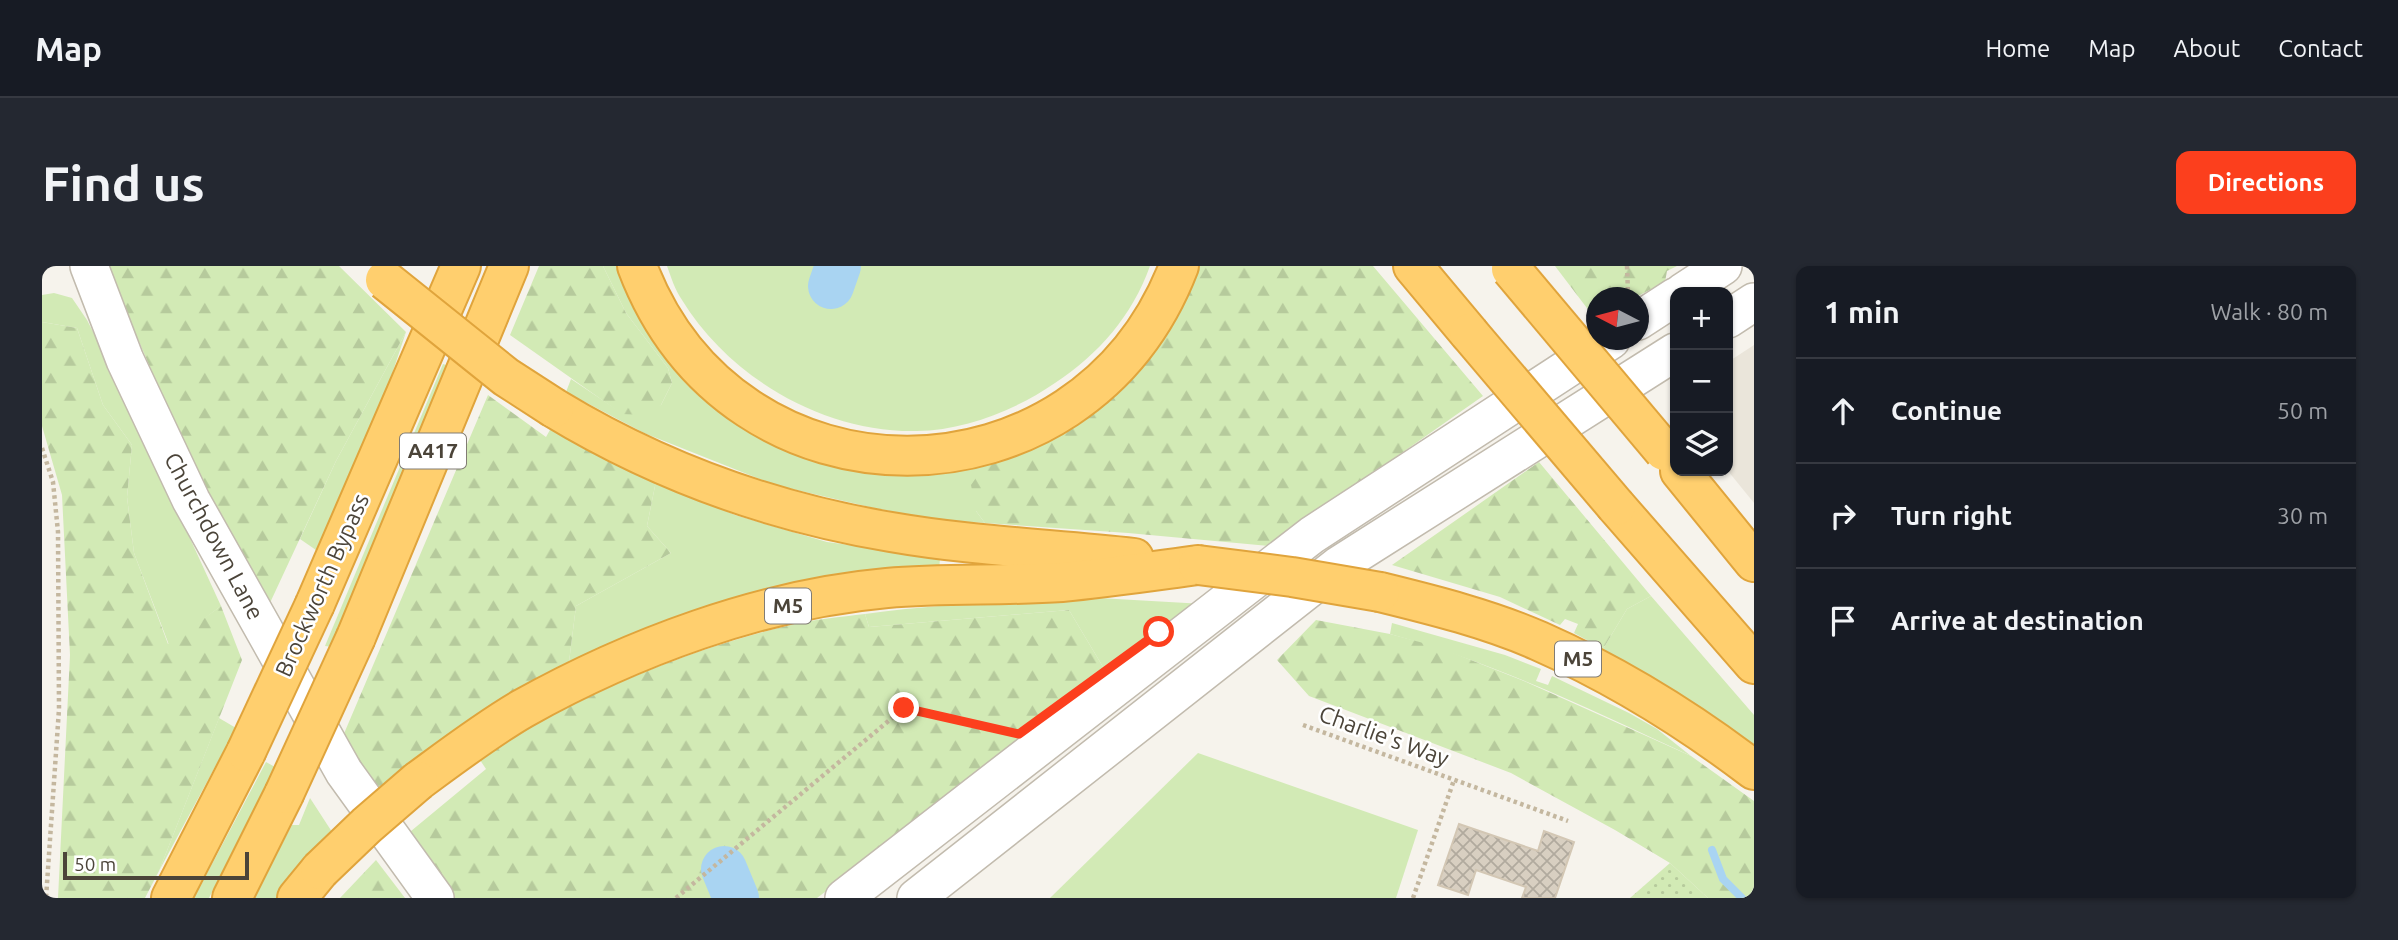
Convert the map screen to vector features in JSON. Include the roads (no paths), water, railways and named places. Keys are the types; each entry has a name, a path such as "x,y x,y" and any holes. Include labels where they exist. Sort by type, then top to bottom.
{"highway":[{"name":"Brockworth Bypass","path":"171,898 246,752 315,604 461,266"},
{"name":"A417","path":"232,898 284,794 356,637 509,266"},
{"path":"637,266 646,290 680,347 703,372 759,414 789,431 823,444 858,452 926,457 985,446 1021,433 1054,416 1083,396 1131,349 1153,319 1179,266"},
{"path":"1413,266 1754,664"},
{"path":"1510,268 1670,458"},
{"name":"M5","path":"379,273 429,317 506,377 591,431 656,463 747,498 817,517 892,532 1292,577 1380,592 1436,607 1536,640 1599,669 1704,732 1754,770"},
{"path":"1684,476 1754,562"},
{"name":"M5","path":"308,884 367,825 418,781 474,740 521,710 568,685 677,638 813,599 887,588 1062,582 1198,565"}],"street":[{"name":"Churchdown Lane","path":"89,266 125,359 191,499 344,772 435,898"},
{"path":"1691,287 1723,266"},
{"path":"1649,314 1670,300"},
{"path":"1733,316 1754,302"},
{"path":"844,898 1312,535 1596,350"},
{"path":"916,898 1339,565 1670,355"}],"waterway":[{"path":"831,286 838,266"},
{"path":"1712,850 1723,879 1742,898"},
{"path":"724,869 736,898"}]}
